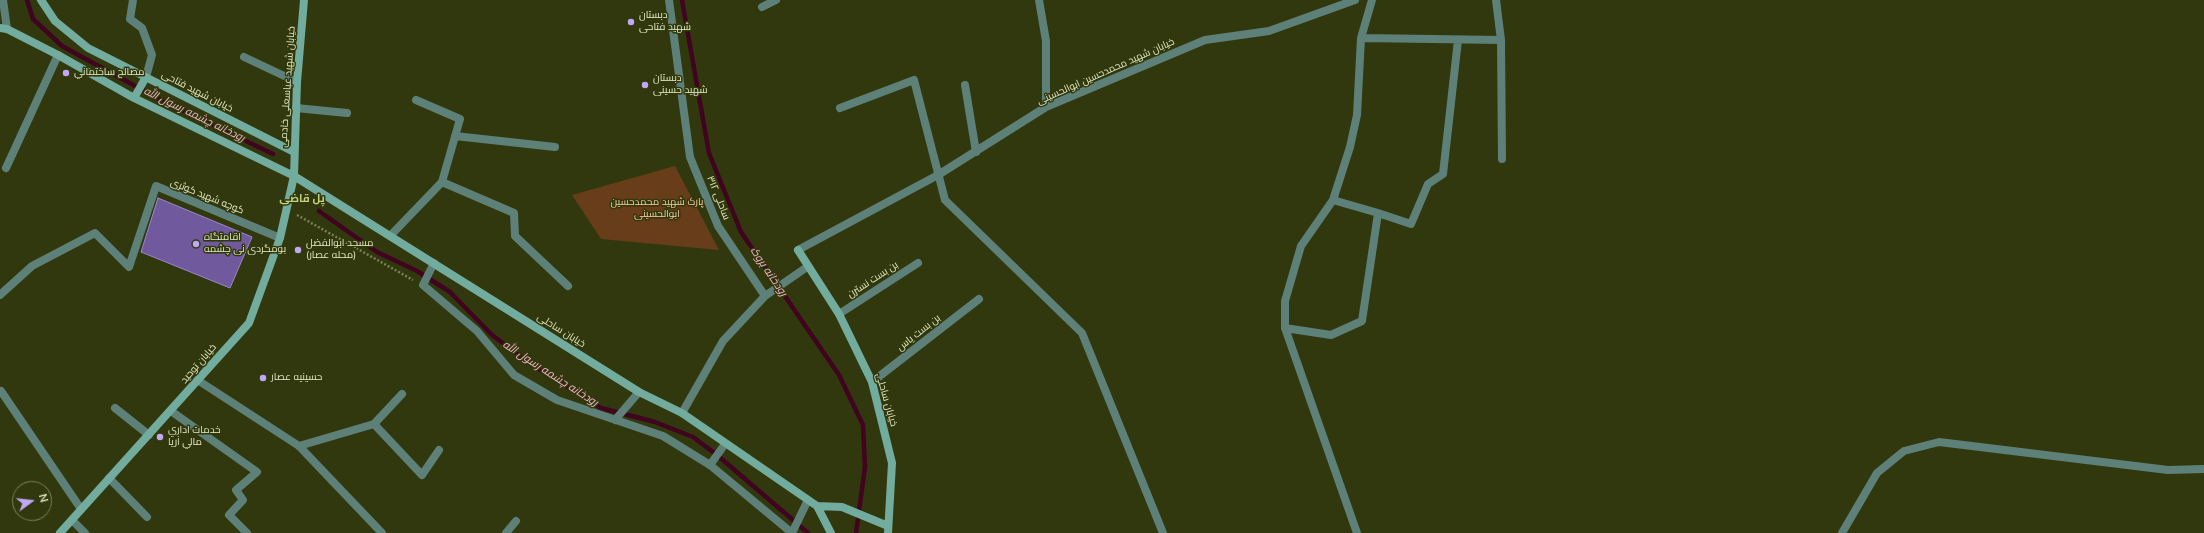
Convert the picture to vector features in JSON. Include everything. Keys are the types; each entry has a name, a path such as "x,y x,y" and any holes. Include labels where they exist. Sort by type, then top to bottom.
{"street":[{"path":"3,0 3,29"},
{"name":"خیابان شهید فتاحی","path":"41,0 56,21 78,41 145,79 294,152"},
{"path":"133,0 130,19 142,28 152,55 145,79 135,96"},
{"name":"خیابان شهید عباسعلی خادمی","path":"294,176 297,82 304,0"},
{"name":"ساحلی ۳۱۲","path":"669,0 690,157 718,226 765,296"},
{"path":"762,7 776,0"},
{"path":"1039,0 1046,41 1046,107"},
{"name":"خیابان شهید محمدحسین ابوالحسینی","path":"798,250 938,175 1046,107 1205,40 1269,31 1356,0"},
{"path":"1357,533 1284,328 1285,301 1301,246 1333,200 1350,147 1357,115 1361,38 1372,0"},
{"path":"1496,0 1501,40 1502,159"},
{"name":"خیابان ساحلی","path":"3,29 58,55 135,96 294,176 391,235 433,265 639,392 682,414 723,447 817,506 831,533"},
{"path":"1361,38 1501,40"},
{"path":"1333,200 1411,224 1428,184 1444,174 1458,40"},
{"path":"6,168 58,55"},
{"path":"244,57 297,82"},
{"path":"840,108 914,80 945,200 1082,333 1163,533"},
{"path":"965,85 976,152"},
{"path":"391,235 442,182 460,119 416,100"},
{"path":"296,108 347,113"},
{"path":"455,136 555,147"},
{"name":"خیابان توحید","path":"60,533 199,381 249,323 280,238 288,209 294,176"},
{"path":"442,182 514,213 515,236 568,286"},
{"name":"کوچه شهید کوثری","path":"0,295 32,266 95,233 129,268 156,186 280,238"},
{"path":"1284,328 1331,335 1362,321 1378,213"},
{"name":"خیابان ساحلی","path":"798,250 807,267 839,314 872,382 892,463 888,529 874,520 842,507 817,506"},
{"name":"بن بست نسترن","path":"839,314 918,263"},
{"path":"433,265 424,283 477,331 514,375 557,400 617,417 662,436 711,463 792,533 808,500"},
{"path":"682,414 722,341 765,296 807,267"},
{"name":"بن بست یاس","path":"872,382 979,299"},
{"path":"199,381 299,446 382,533"},
{"path":"0,391 81,509"},
{"path":"617,417 639,392"},
{"path":"299,446 374,424 402,394"},
{"path":"115,408 149,435"},
{"path":"171,411 257,472 236,490 243,500 229,515 247,533"},
{"path":"374,424 422,475 438,450"},
{"path":"1842,533 1877,473 1904,451 1939,442 2168,470 2204,469"},
{"path":"711,463 723,447"},
{"path":"110,478 147,517"},
{"path":"72,520 85,533"},
{"path":"506,533 516,521"}],"path":[{"path":"288,209 424,283"}],"green space":[{"name":"پارک شهید محمدحسین ابوالحسینی","path":"675,166 719,250 601,239 572,195"}],"building":[{"name":"اقامتگاه بومگردی نی چشمه","path":"158,198 252,237 230,288 141,252"}],"waterway":[{"name":"رودخانه چشمه رسول الله","path":"27,0 33,19 62,46 157,98 273,154"},
{"name":"رودخانه بروک","path":"682,0 709,153 741,232 839,375 863,425 865,467 856,533"},
{"name":"رودخانه چشمه رسول الله","path":"319,211 377,252 417,271 450,292 492,335 531,364 601,408 655,422 693,437 717,455 808,533"}],"place":[{"name":"دبستان شهید فتاحی","path":"631,22"},
{"name":"مصالح ساختماني","path":"66,73"},
{"name":"دبستان شهید حسینی","path":"645,85"},
{"name":"اقامتگاه بومگردی نی چشمه","path":"196,244"},
{"name":"مسجد ابوالفضل (محله عصار)","path":"298,250"},
{"name":"حسینیه عصار","path":"263,378"},
{"name":"خدمات اداري مالي آريا","path":"160,437"}],"district":[{"name":"پل قاضی","path":"302,199"}]}
